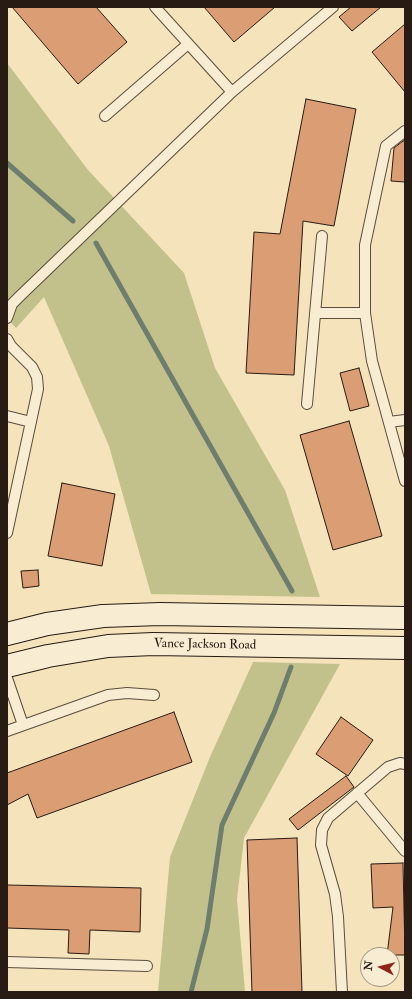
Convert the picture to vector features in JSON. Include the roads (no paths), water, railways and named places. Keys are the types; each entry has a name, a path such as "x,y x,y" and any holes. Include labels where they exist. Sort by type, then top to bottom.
{"main road":[{"path":"7,634 47,624 103,616 160,614 405,618"},
{"name":"Vance Jackson Road","path":"7,666 48,656 108,646 146,644 405,648"}],"lane":[{"path":"155,7 232,92"},
{"path":"7,318 12,304 20,295 232,92 333,7"},
{"path":"105,116 188,44"},
{"path":"405,131 386,146 365,245 365,313 372,362 405,481"},
{"path":"307,404 322,236"},
{"path":"315,314 365,313"},
{"path":"7,339 11,346 32,367 37,377 38,389 7,533"},
{"path":"7,416 31,422"},
{"path":"389,422 405,420"},
{"path":"7,678 11,704 23,725"},
{"path":"7,731 108,696 127,693 154,695"},
{"path":"342,992 338,917 335,894 321,845 322,830 328,818 388,767 400,763 405,764"},
{"path":"357,793 405,851"},
{"path":"7,962 147,966"}],"waterway":[{"path":"7,163 73,221"},
{"path":"96,243 292,591"},
{"path":"191,992 207,929 222,825 274,713 291,667"}]}
